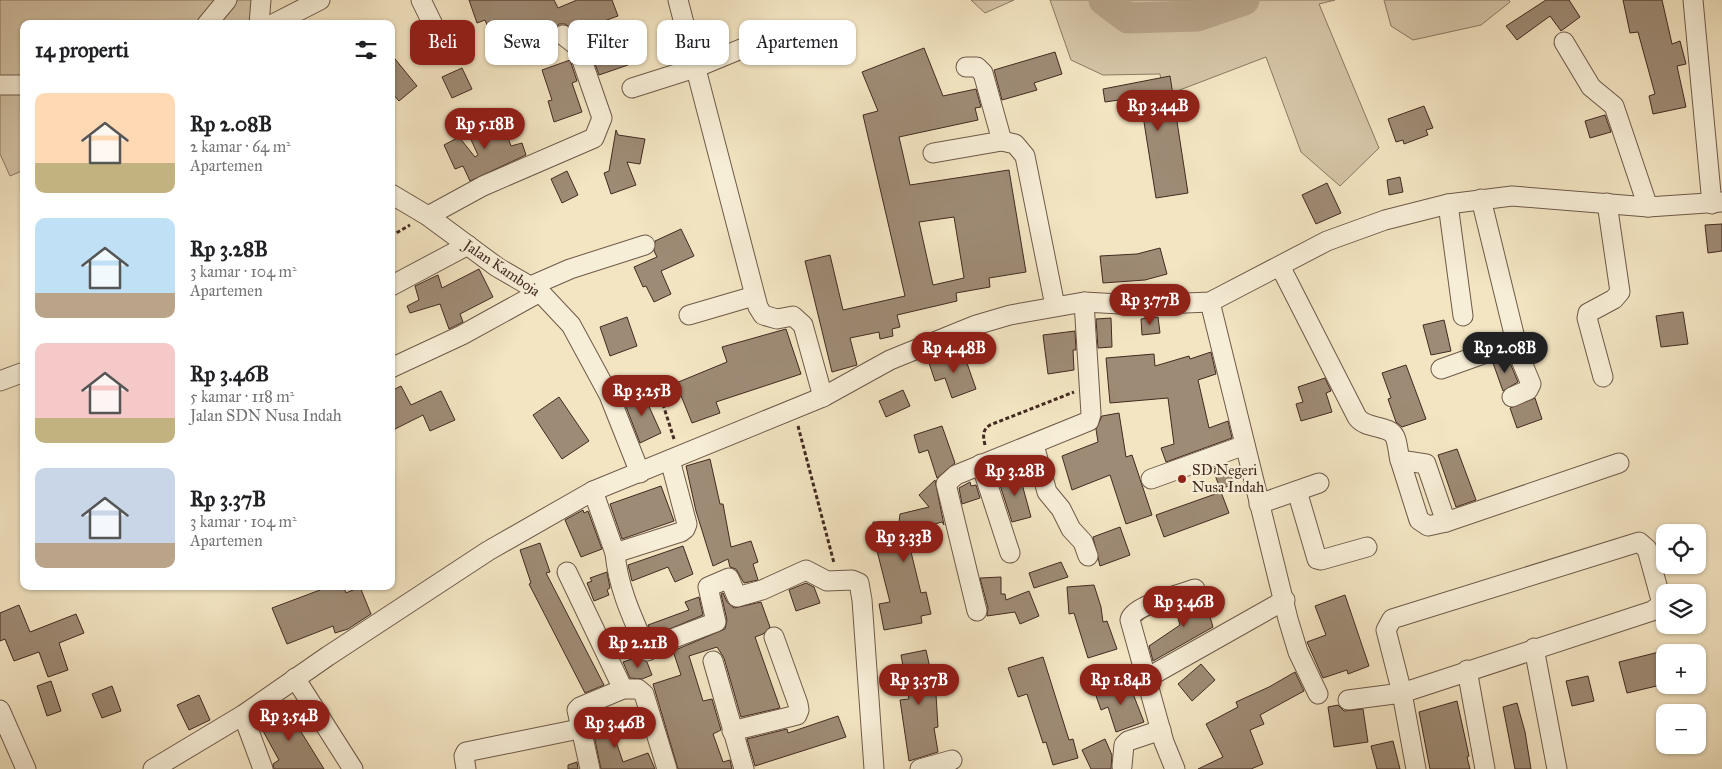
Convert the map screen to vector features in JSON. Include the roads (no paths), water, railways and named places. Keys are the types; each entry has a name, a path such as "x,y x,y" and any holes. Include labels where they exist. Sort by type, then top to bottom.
{"street":[{"path":"210,20 227,0"},
{"path":"259,20 261,0"},
{"path":"281,20 320,0"},
{"path":"421,0 431,20"},
{"path":"678,0 754,296 763,315 776,319 793,316 802,325 823,397"},
{"path":"153,769 243,715 295,678 488,551 593,491 823,397 890,360 938,340 1010,315 1055,306 1084,302 1138,305 1210,302 1280,266 1306,250 1385,220 1448,204 1512,196 1648,207 1717,203 1693,0"},
{"path":"428,216 492,182 594,138 602,118 577,46 563,35"},
{"path":"1564,42 1591,87 1614,106 1648,207"},
{"path":"632,88 695,68 739,50"},
{"path":"966,67 977,67 983,73 1002,141"},
{"path":"0,85 20,85"},
{"path":"933,153 1002,141 1015,144 1025,156 1055,306"},
{"name":"Jalan Kamboja","path":"395,196 428,216 498,267 535,289 571,325 609,395 640,473"},
{"path":"1481,199 1514,334 1514,343 1531,384 1528,390 1512,397"},
{"path":"1603,377 1587,318 1588,313 1614,299 1620,292 1607,203"},
{"path":"1448,204 1463,316"},
{"path":"395,284 468,245"},
{"path":"395,366 462,335 570,269 645,245"},
{"path":"1280,266 1358,417 1366,425 1391,432 1394,436 1418,520 1428,526 1446,522 1619,463"},
{"path":"689,315 754,296"},
{"path":"977,610 946,484 956,475 1090,421 1084,302"},
{"path":"1210,302 1259,504 1298,652 1318,694"},
{"path":"1442,369 1514,343"},
{"path":"0,381 20,374"},
{"path":"1034,445 1047,492 1062,509 1071,529 1082,542 1088,556"},
{"path":"1151,479 1245,445"},
{"path":"614,552 685,529 687,524 675,458"},
{"path":"1400,460 1422,462 1430,468 1446,522"},
{"path":"985,463 1010,553"},
{"path":"1259,504 1319,483"},
{"path":"593,491 614,552 616,573 647,651 669,640 716,622 708,587 730,578 737,597 762,590 806,570 826,581 852,580 859,583 874,769"},
{"path":"1297,491 1317,559 1321,560 1367,547"},
{"path":"1348,700 1402,693 1534,648 1652,611 1660,606 1647,549 1639,542 1392,619 1386,630 1402,693 1416,769"},
{"path":"567,572 622,689"},
{"path":"1175,769 1145,679 1130,624 1131,616 1143,607 1195,589"},
{"path":"1145,679 1285,600"},
{"path":"732,731 797,715 799,710 798,704 774,637"},
{"path":"1534,648 1557,769"},
{"path":"713,661 744,769"},
{"path":"1467,670 1485,769"},
{"path":"295,678 352,769"},
{"path":"590,769 579,729 577,715 580,707 622,689 638,689 644,694 667,769"},
{"path":"0,710 5,736 26,769"},
{"path":"243,715 263,769"},
{"path":"466,769 464,756 466,752 579,729"},
{"path":"1122,766 1124,745 1128,741 1161,730"},
{"path":"920,769 952,760"}],"waterway":[{"path":"1104,0 1128,18 1197,16 1244,0"}],"place":[{"name":"SD Negeri Nusa Indah","path":"1182,479"}]}
